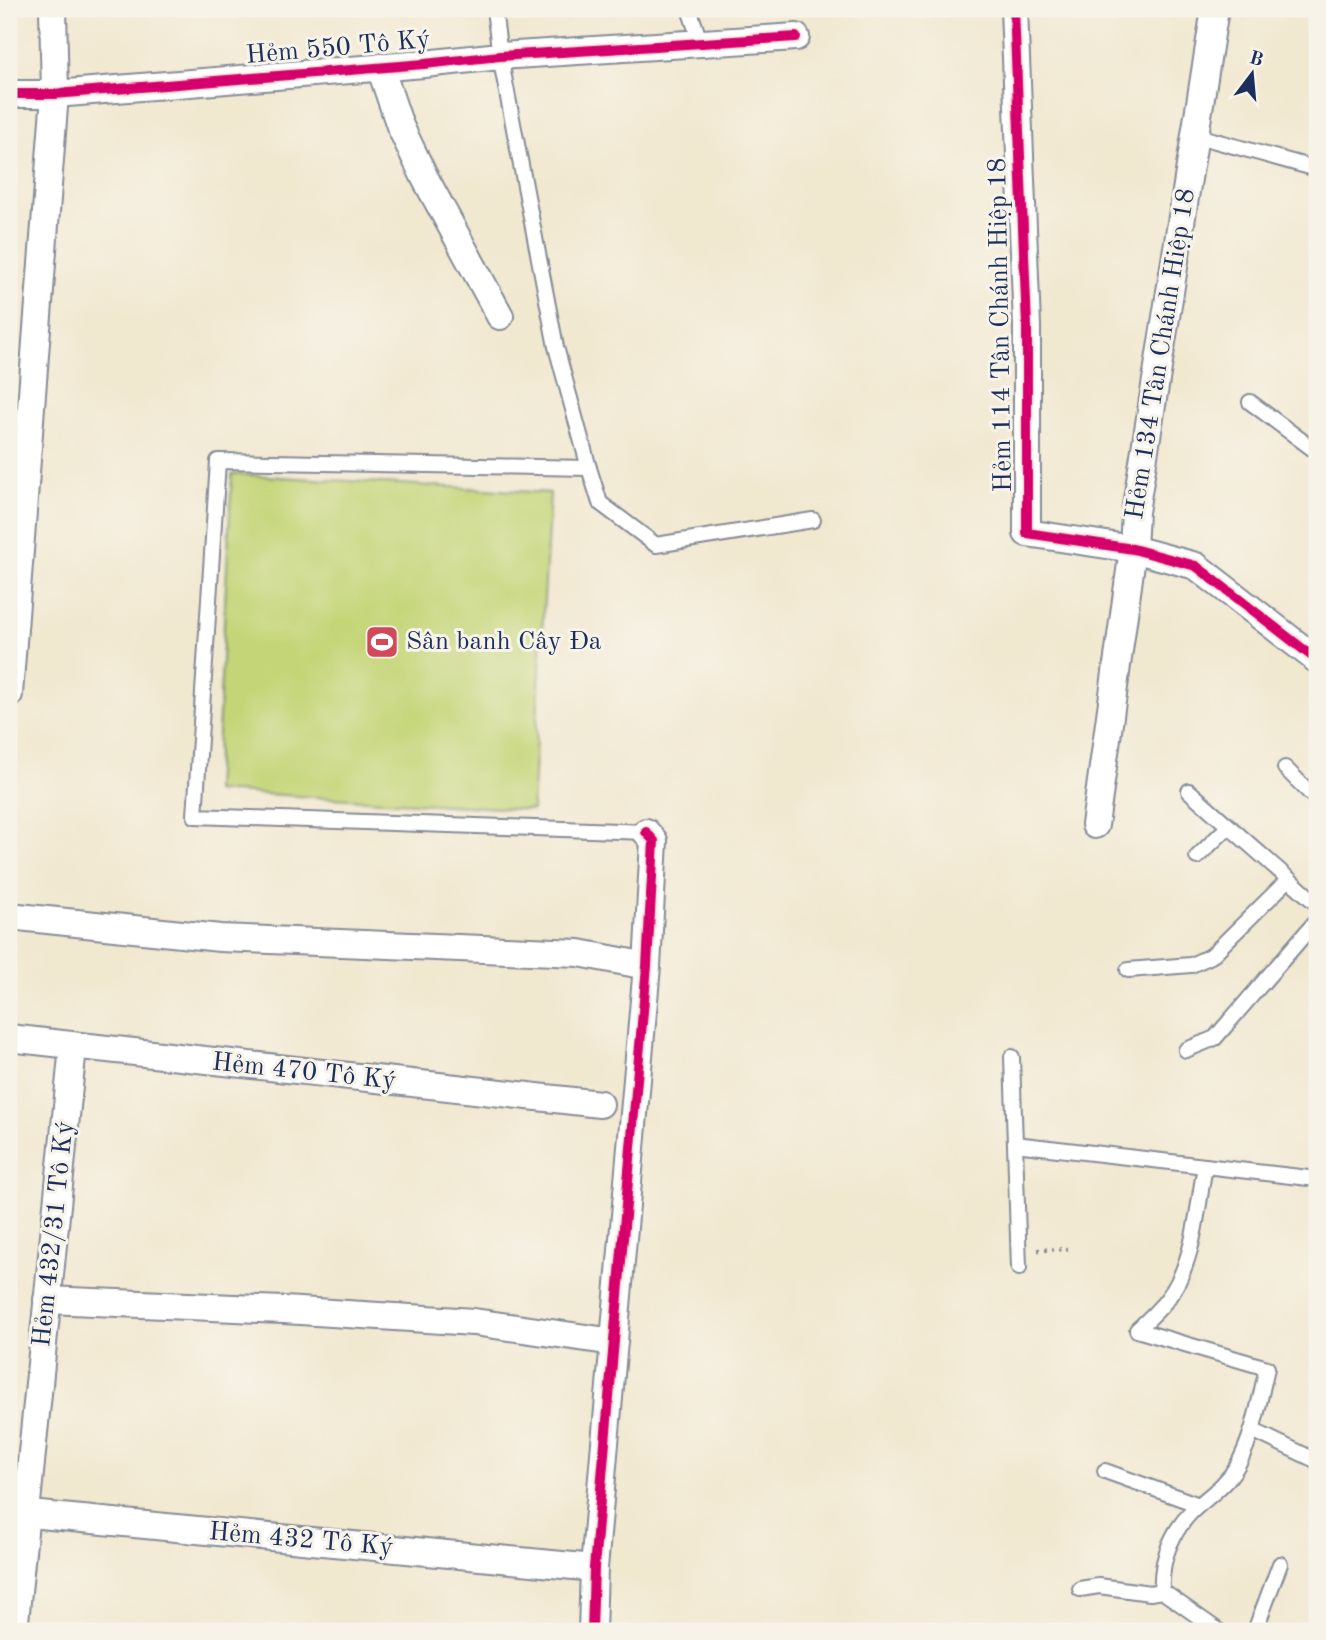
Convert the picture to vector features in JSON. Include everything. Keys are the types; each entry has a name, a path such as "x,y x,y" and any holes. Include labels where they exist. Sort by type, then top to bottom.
{"street":[{"path":"9,694 14,553 55,94 53,9"},
{"name":"Hẻm 114 Tân Chánh Hiệp 18","path":"1014,9 1027,326 1027,533 1133,549"},
{"name":"Hẻm 134 Tân Chánh Hiệp 18","path":"1094,825 1133,549 1135,512 1215,9"},
{"name":"Hẻm 550 Tô Ký","path":"9,94 55,94 435,64 500,55 796,37"},
{"path":"380,67 400,126 425,178 500,316"},
{"path":"1133,549 1196,566 1317,660"},
{"path":"592,1631 594,1568 647,966 654,841 646,832"},
{"path":"9,916 219,938 579,953 647,966"},
{"name":"Hẻm 470 Tô Ký","path":"9,1038 600,1104"},
{"name":"Hẻm 432/31 Tô Ký","path":"14,1631 16,1513 47,1300 73,1046"},
{"path":"47,1300 284,1310 474,1322 614,1342"},
{"name":"Hẻm 432 Tô Ký","path":"16,1513 594,1568"}],"lane":[{"path":"494,9 500,55 556,347 600,503 656,545 813,520"},
{"path":"689,9 701,44"},
{"path":"1194,135 1317,169"},
{"path":"1250,402 1317,452"},
{"path":"589,468 218,461 195,816 646,832"},
{"path":"1285,768 1317,800"},
{"path":"1189,791 1317,904"},
{"path":"1197,857 1229,826"},
{"path":"1128,970 1180,967 1200,962 1221,947 1289,879"},
{"path":"1186,1050 1215,1038 1317,920"},
{"path":"1012,1057 1015,1144 1025,1251 1019,1268"},
{"path":"1015,1144 1317,1179"},
{"path":"1162,1591 1161,1574 1170,1542 1186,1517 1231,1475 1252,1430 1267,1368 1137,1330 1168,1298 1181,1274 1189,1248 1205,1166"},
{"path":"1252,1430 1317,1461"},
{"path":"1105,1471 1199,1505"},
{"path":"1255,1631 1280,1564"},
{"path":"1080,1589 1108,1587 1150,1593 1162,1591 1219,1631"}],"path":[{"path":"1025,1251 1071,1249"}],"green space":[{"name":"Sân banh Cây Đa","path":"232,474 550,493 532,810 215,791"}],"cycle path":[{"path":"1014,9 1027,326 1027,533 1133,549 1196,566 1317,660"},
{"path":"9,94 55,94 500,56 796,37"},
{"path":"592,1631 594,1568 647,966 654,841 646,832"}],"place":[{"name":"Sân banh Cây Đa","path":"382,642"}]}
